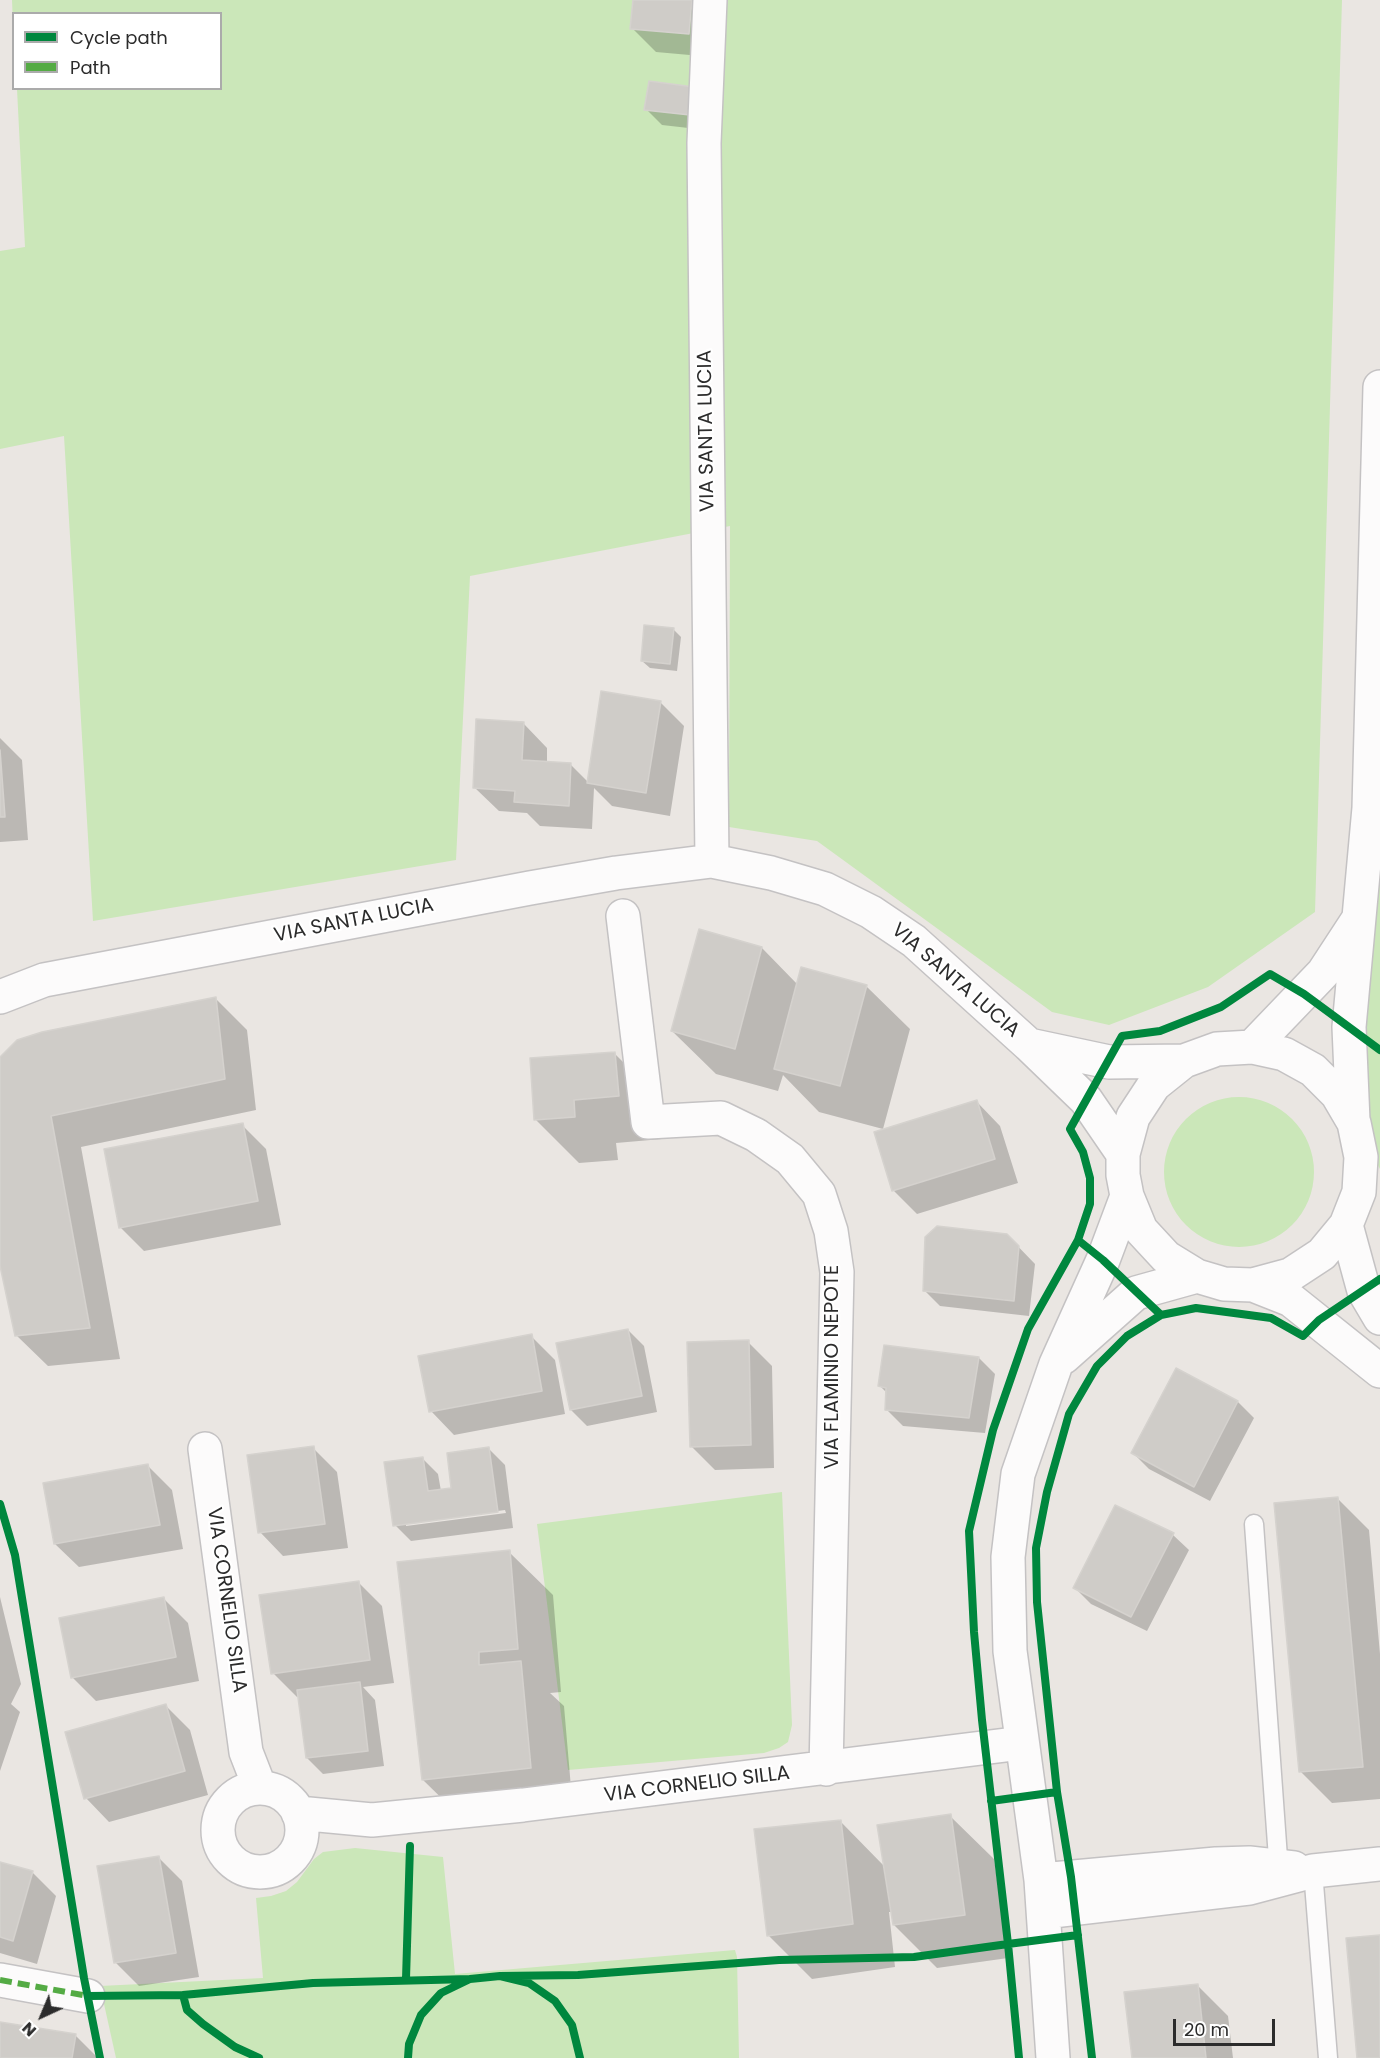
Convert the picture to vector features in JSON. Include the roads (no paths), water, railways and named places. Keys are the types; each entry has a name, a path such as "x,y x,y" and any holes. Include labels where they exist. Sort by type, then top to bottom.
{"street":[{"name":"VIA SANTA LUCIA","path":"710,0 704,143 712,861"},
{"path":"1354,1123 1349,1027 1369,808 1380,387"},
{"name":"VIA SANTA LUCIA","path":"0,997 44,980 540,886 616,873 712,861 771,873 825,889 871,912 914,941 1086,1100 1123,1154"},
{"name":"VIA FLAMINIO NEPOTE","path":"623,916 648,1122 721,1118 756,1135 790,1159 819,1194 831,1231 837,1272 826,1769"},
{"path":"1252,1047 1323,973 1359,917"},
{"name":"VIA SANTA LUCIA","path":"1029,1045 1109,1062 1184,1061"},
{"name":"VIA SANTA LUCIA","path":"1252,1047 1284,1054 1313,1071 1337,1094 1354,1123 1361,1157 1359,1192 1346,1225 1322,1254 1290,1275 1253,1285 1224,1284 1197,1276 1166,1257 1141,1230 1126,1196 1123,1154 1133,1116 1154,1085 1184,1061 1217,1049 1252,1047"},
{"path":"1053,2058 1043,1896 1010,1651 1008,1557 1018,1474 1056,1364 1103,1260 1126,1196"},
{"path":"1346,1225 1364,1291 1380,1318"},
{"path":"1056,1364 1137,1293 1197,1276"},
{"name":"VIA SANTA LUCIA","path":"1253,1285 1291,1300 1380,1371"},
{"name":"VIA CORNELIO SILLA","path":"205,1449 246,1752 248,1791"},
{"name":"VIA CORNELIO SILLA","path":"299,1828 548,1803 1022,1743"},
{"path":"272,1790 283,1795 292,1803 299,1828 294,1855 273,1871 259,1873 234,1864 225,1854 219,1842 220,1815 227,1804 248,1791 272,1790"},
{"path":"1043,1896 1218,1878 1249,1863 1279,1873 1380,1864"},
{"path":"0,1980 88,1996"}],"lane":[{"path":"1254,1524 1279,1873"},
{"path":"1313,1871 1328,2058"}]}
